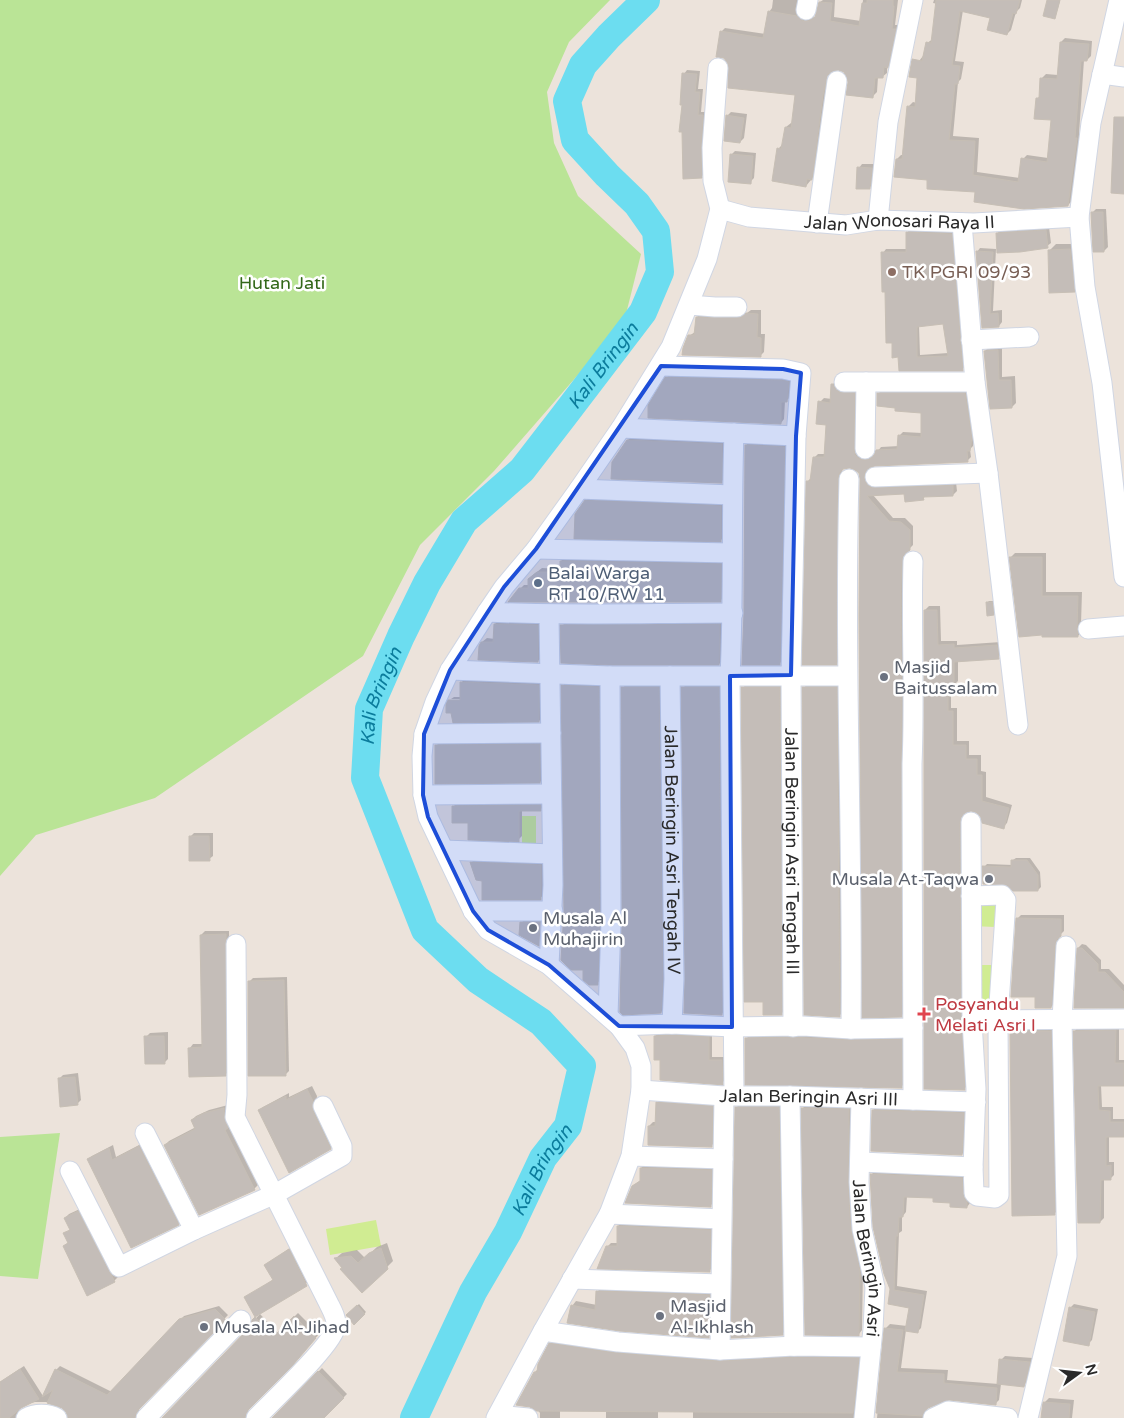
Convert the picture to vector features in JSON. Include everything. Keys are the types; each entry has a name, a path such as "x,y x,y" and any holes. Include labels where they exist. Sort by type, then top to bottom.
{"street":[{"path":"878,220 888,122 914,0"},
{"path":"1119,0 1091,123 1079,217 1085,287 1107,425 1124,577"},
{"path":"528,1418 497,1417 609,1214 632,1156 641,1090 641,1066 635,1048 614,1021 549,965 488,930 473,910 428,817 423,795 422,756 424,734 435,702 450,670 487,612 504,587 536,549 579,489 621,428 671,347 707,259 720,209 713,181 712,148 718,68"},
{"path":"1102,74 1124,77"},
{"path":"817,223 837,81"},
{"name":"Jalan Wonosari Raya II","path":"720,209 749,217 846,225 878,220 962,223 1079,217"},
{"path":"962,223 974,382 988,474 1018,725"},
{"path":"689,304 737,307"},
{"path":"971,340 1029,337"},
{"name":"Jalan Beringin Asri Tengah III","path":"661,366 783,369 801,373 796,436 791,675 793,1027"},
{"path":"844,382 974,382"},
{"path":"865,449 866,382"},
{"path":"621,428 796,436"},
{"path":"720,1350 722,1160 729,1095 732,1027 730,676 733,613 731,553 734,433"},
{"path":"875,477 988,474"},
{"path":"849,479 846,676 851,906 851,1029"},
{"path":"579,489 732,495"},
{"path":"536,549 731,553"},
{"path":"913,561 913,1100"},
{"path":"487,612 549,615 733,613"},
{"path":"549,615 552,854 552,911 549,965"},
{"path":"1088,629 1124,626"},
{"path":"450,670 610,676 846,676"},
{"path":"610,676 611,921 614,1021"},
{"name":"Jalan Beringin Asri Tengah IV","path":"670,676 674,979 672,1024"},
{"path":"424,734 551,733"},
{"path":"423,795 551,794"},
{"path":"971,822 971,896 972,1021 976,1096 973,1167 974,1193 982,1197 995,1198 998,1197 998,1019 1006,900 1002,895 971,896"},
{"path":"444,850 552,854"},
{"path":"473,910 552,911"},
{"path":"236,944 237,1095 235,1117 329,1304 336,1326 333,1335 322,1350 256,1418"},
{"path":"1028,1418 1067,1256 1062,1020 1066,946"},
{"path":"972,1021 998,1019 1124,1019"},
{"path":"614,1021 732,1027 913,1028"},
{"name":"Jalan Beringin Asri III","path":"641,1090 749,1096 913,1100 976,1096 998,1090"},
{"path":"790,1096 794,1346"},
{"name":"Jalan Beringin Asri","path":"861,1098 861,1162 859,1182 862,1229 875,1287 874,1329 864,1418"},
{"path":"70,1171 118,1267 274,1194 342,1156 342,1146 323,1106"},
{"path":"145,1134 194,1230"},
{"path":"632,1156 722,1160"},
{"path":"861,1162 973,1167"},
{"path":"609,1214 721,1219"},
{"path":"572,1279 720,1284"},
{"path":"146,1418 241,1320"},
{"path":"543,1331 625,1343 720,1350 794,1346 871,1347"},
{"path":"937,1417 948,1411 1008,1418"},
{"path":"26,1418 46,1414 57,1418"}],"highlighted area":[{"path":"661,366 783,369 801,373 796,436 791,675 730,676 732,1027 619,1026 549,965 488,930 473,911 428,817 423,795 424,734 450,670 504,587 536,549"}],"green space":[{"name":"Hutan Jati","path":"0,0 610,0 569,42 547,92 554,143 578,196 641,254 624,322 494,471 420,545 363,656 155,798 36,835 0,876"},
{"path":"522,816 536,816 536,846 522,846"},
{"path":"973,899 996,901 995,927 972,926"},
{"path":"975,965 995,965 995,1012 975,1012"},
{"path":"60,1133 38,1279 0,1276 0,1137"},
{"path":"376,1220 381,1246 330,1255 326,1229"}],"building":[{"path":"867,0 893,0 892,29 896,29 888,68 884,67 883,78 875,78 873,98 846,95 848,82 844,72 838,70 828,74 823,95 812,180 807,179 806,187 772,181 777,148 781,149 785,127 791,128 795,95 728,88 728,64 724,58 716,57 720,31 763,38 768,11 797,16 803,21 809,21 815,17 819,2 832,3 830,21 859,26 862,3 867,3"},
{"path":"936,0 1020,0 1016,14 1013,13 1007,35 987,30 990,18 960,11 952,65 960,66 958,84 955,84 949,140 975,141 973,175 1018,182 1021,158 1047,162 1051,120 1034,119 1036,98 1039,98 1040,78 1057,79 1060,42 1089,44 1087,61 1081,61 1075,138 1077,138 1068,206 1024,209 974,202 975,192 927,189 927,180 894,177 896,159 902,159 907,106 915,107 917,78 909,77 912,59 922,61 926,42 931,43"},
{"path":"1047,0 1060,0 1055,19 1043,16"},
{"path":"682,73 697,74 695,92 700,92 698,115 703,115 702,178 683,179 682,132 679,132 682,105 680,105"},
{"path":"726,115 744,118 740,143 724,141"},
{"path":"1114,117 1124,117 1124,194 1111,193"},
{"path":"730,154 753,156 751,184 728,182"},
{"path":"857,167 872,168 870,189 856,189"},
{"path":"1091,212 1103,212 1104,252 1093,252"},
{"path":"1046,230 1048,248 997,253 996,233"},
{"path":"906,232 952,234 963,371 899,371 898,357 892,358 892,343 886,343 885,292 882,292 881,252 906,252","holes":["943,324 948,356 917,357 917,327"]},
{"path":"1070,249 1075,292 1049,293 1048,250"},
{"path":"976,251 993,252 990,314 998,313 999,327 982,328"},
{"path":"746,313 758,314 757,337 761,338 761,357 682,355 688,335 694,335 696,317 737,318 742,317"},
{"path":"998,350 999,380 1011,380 1012,408 990,409 984,351"},
{"path":"665,377 782,380 789,382 787,402 781,402 781,424 648,418 648,405"},
{"path":"831,384 839,392 855,393 854,449 855,455 860,459 870,459 876,450 897,449 898,435 921,437 921,413 895,411 895,408 877,406 877,393 965,393 972,437 970,451 967,451 968,462 875,466 865,472 864,477 870,487 875,488 953,485 953,496 923,497 924,500 905,502 904,494 867,496 889,521 901,522 910,530 910,550 904,555 902,560 901,586 902,1017 862,1018 859,616 860,479 859,473 850,468 843,469 838,479 837,665 802,665 806,481 810,481 813,457 824,457 826,425 816,424 818,401 830,403"},
{"path":"627,440 722,444 722,483 611,479 612,462"},
{"path":"745,445 785,447 780,665 742,665"},
{"path":"585,500 721,506 721,542 574,539 575,514"},
{"path":"1009,557 1042,557 1042,596 1078,596 1078,637 1042,637 1042,635 1019,637"},
{"path":"560,561 721,564 721,602 508,602 519,588 528,588 528,579 537,572 560,572"},
{"path":"986,602 992,602 994,615 987,616"},
{"path":"924,610 937,610 938,645 954,644 954,648 997,645 999,659 954,662 954,686 948,686 948,711 953,711 953,745 966,745 966,759 977,759 977,775 982,775 982,801 1009,808 1004,829 982,823 980,816 971,811 962,816 960,822 961,1021 965,1090 924,1089"},
{"path":"494,624 538,625 538,662 478,660 481,642 493,642"},
{"path":"720,624 719,665 561,663 560,625"},
{"path":"460,682 539,685 539,722 453,723 451,713 446,713 446,704 448,700 460,700"},
{"path":"561,685 599,687 600,921 598,985 589,985 583,980 583,970 571,970 561,960 564,911"},
{"path":"621,687 659,687 663,979 661,1013 623,1015 620,1012 622,921"},
{"path":"681,687 719,687 722,1015 684,1013"},
{"path":"741,687 780,687 782,1015 763,1015 763,1002 744,1002"},
{"path":"802,687 837,687 840,1017 804,1015"},
{"path":"540,744 540,783 435,784 435,745"},
{"path":"541,805 541,811 519,811 519,842 468,840 468,823 452,823 452,806"},
{"path":"189,836 209,836 210,861 189,861"},
{"path":"1011,860 1027,860 1038,875 1038,891 1013,891 1006,885 983,884 982,866 1011,867"},
{"path":"470,862 541,865 541,900 482,900 482,881 476,880"},
{"path":"1016,918 1061,919 1061,936 1057,939 1055,945 1051,1008 1035,1008 1035,997 1011,997"},
{"path":"520,922 540,922 539,946 519,935"},
{"path":"226,934 226,1076 189,1077 188,1048 202,1047 200,935"},
{"path":"1077,948 1082,948 1098,964 1098,972 1105,972 1124,992 1124,1008 1074,1008"},
{"path":"284,980 286,1076 248,1076 248,981"},
{"path":"1116,1030 1115,1063 1124,1063 1124,1086 1098,1086 1099,1110 1110,1111 1110,1122 1124,1122 1124,1137 1106,1137 1106,1166 1111,1165 1111,1180 1101,1180 1100,1223 1078,1223 1073,1031"},
{"path":"1010,1031 1051,1031 1055,1215 1012,1216"},
{"path":"144,1036 164,1036 165,1064 145,1064"},
{"path":"654,1036 709,1037 709,1060 722,1060 723,1085 660,1080 660,1060 654,1060"},
{"path":"790,1037 851,1040 902,1039 902,1088 745,1085 745,1038"},
{"path":"75,1077 78,1105 60,1107 58,1078"},
{"path":"307,1089 313,1101 313,1111 331,1149 289,1173 258,1110 286,1096 286,1100"},
{"path":"656,1102 713,1106 712,1147 648,1145 648,1126 655,1126"},
{"path":"735,1107 779,1107 783,1335 731,1338"},
{"path":"224,1108 224,1116 228,1128 225,1130 255,1190 199,1215 164,1145 195,1129 191,1120 204,1113"},
{"path":"801,1108 849,1109 848,1183 851,1230 860,1272 859,1336 805,1335"},
{"path":"872,1110 964,1113 962,1155 871,1151"},
{"path":"139,1146 179,1225 131,1248 87,1159 109,1148 112,1160"},
{"path":"640,1168 712,1170 711,1207 625,1203 632,1186 640,1181"},
{"path":"870,1174 962,1178 967,1208 950,1207 950,1203 933,1202 933,1198 904,1197 903,1217 899,1217 898,1236 896,1236 894,1290 924,1295 918,1333 905,1331 909,1308 888,1304 890,1289 884,1274 873,1227"},
{"path":"78,1211 115,1282 87,1296 63,1246 68,1243 63,1233 70,1230 64,1218"},
{"path":"617,1226 711,1230 710,1272 597,1269 606,1246 617,1246"},
{"path":"381,1248 388,1269 362,1293 340,1269 342,1268 334,1258 351,1256 358,1263 369,1253"},
{"path":"289,1249 307,1286 255,1317 244,1297 273,1280 264,1265"},
{"path":"596,1291 710,1295 709,1338 619,1331 567,1323 571,1305 595,1310"},
{"path":"357,1305 365,1314 354,1325 346,1315"},
{"path":"1069,1307 1095,1312 1089,1346 1063,1341"},
{"path":"215,1309 226,1320 138,1410 135,1418 68,1418 62,1408 47,1403 53,1390 42,1397 55,1369 107,1395 179,1319"},
{"path":"294,1316 316,1338 293,1365 248,1410 245,1418 162,1418 249,1328 255,1317 274,1336"},
{"path":"884,1328 903,1330 897,1372 944,1374 944,1383 997,1388 996,1405 949,1400 928,1408 922,1416 876,1413"},
{"path":"549,1343 617,1353 719,1361 794,1357 859,1358 853,1413 536,1411 530,1407 516,1405 534,1372 537,1372 538,1364"},
{"path":"999,1359 1030,1362 1024,1387 997,1384"},
{"path":"20,1369 39,1399 21,1408 9,1418 0,1418 0,1382"},
{"path":"318,1371 344,1398 324,1418 272,1418"},
{"path":"1043,1402 1070,1404 1069,1418 1041,1418"}],"waterway":[{"name":"Kali Bringin","path":"414,1418 473,1292 508,1232 543,1158 568,1126 582,1066 541,1022 478,980 425,930 365,778 369,709 427,583 464,521 522,470 643,312 660,272 656,231 637,204 575,140 567,101 583,65 609,36 646,0"}],"place":[{"name":"TK PGRI 09/93","path":"892,272"},
{"name":"Balai Warga RT 10/RW 11","path":"538,583"},
{"name":"Masjid Baitussalam","path":"884,677"},
{"name":"Musala At-Taqwa","path":"989,879"},
{"name":"Musala Al Muhajirin","path":"533,928"},
{"name":"Posyandu Melati Asri I","path":"924,1014"},
{"name":"Masjid Al-Ikhlash","path":"660,1316"},
{"name":"Musala Al-Jihad","path":"204,1327"}]}
